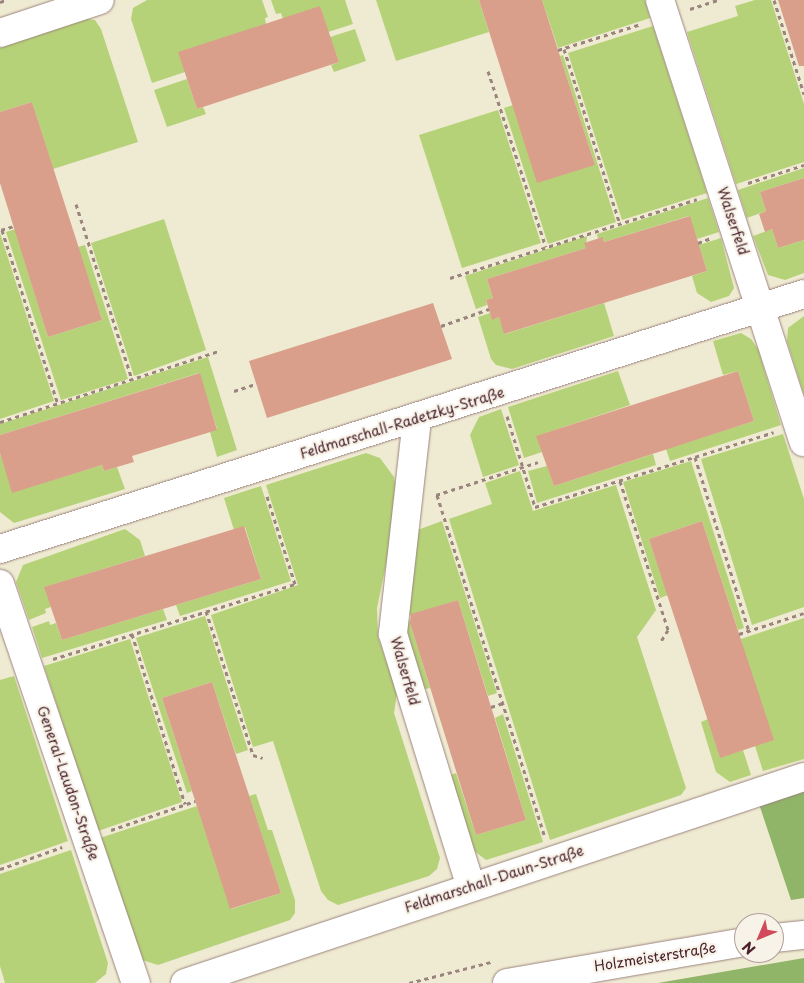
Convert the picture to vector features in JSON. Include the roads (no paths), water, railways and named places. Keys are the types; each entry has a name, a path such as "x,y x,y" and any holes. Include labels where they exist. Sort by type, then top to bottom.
{"street":[{"path":"0,33 100,0"},
{"name":"Walserfeld","path":"660,0 801,433"},
{"name":"Feldmarschall-Radetzky-Straße","path":"0,550 417,419 804,294"},
{"name":"Walserfeld","path":"417,419 393,634 471,887"},
{"name":"General-Laudon-Straße","path":"0,584 136,983"},
{"name":"Feldmarschall-Daun-Straße","path":"185,983 804,777"},
{"path":"784,937 804,934"},
{"name":"Holzmeisterstraße","path":"507,983 734,944"}]}
